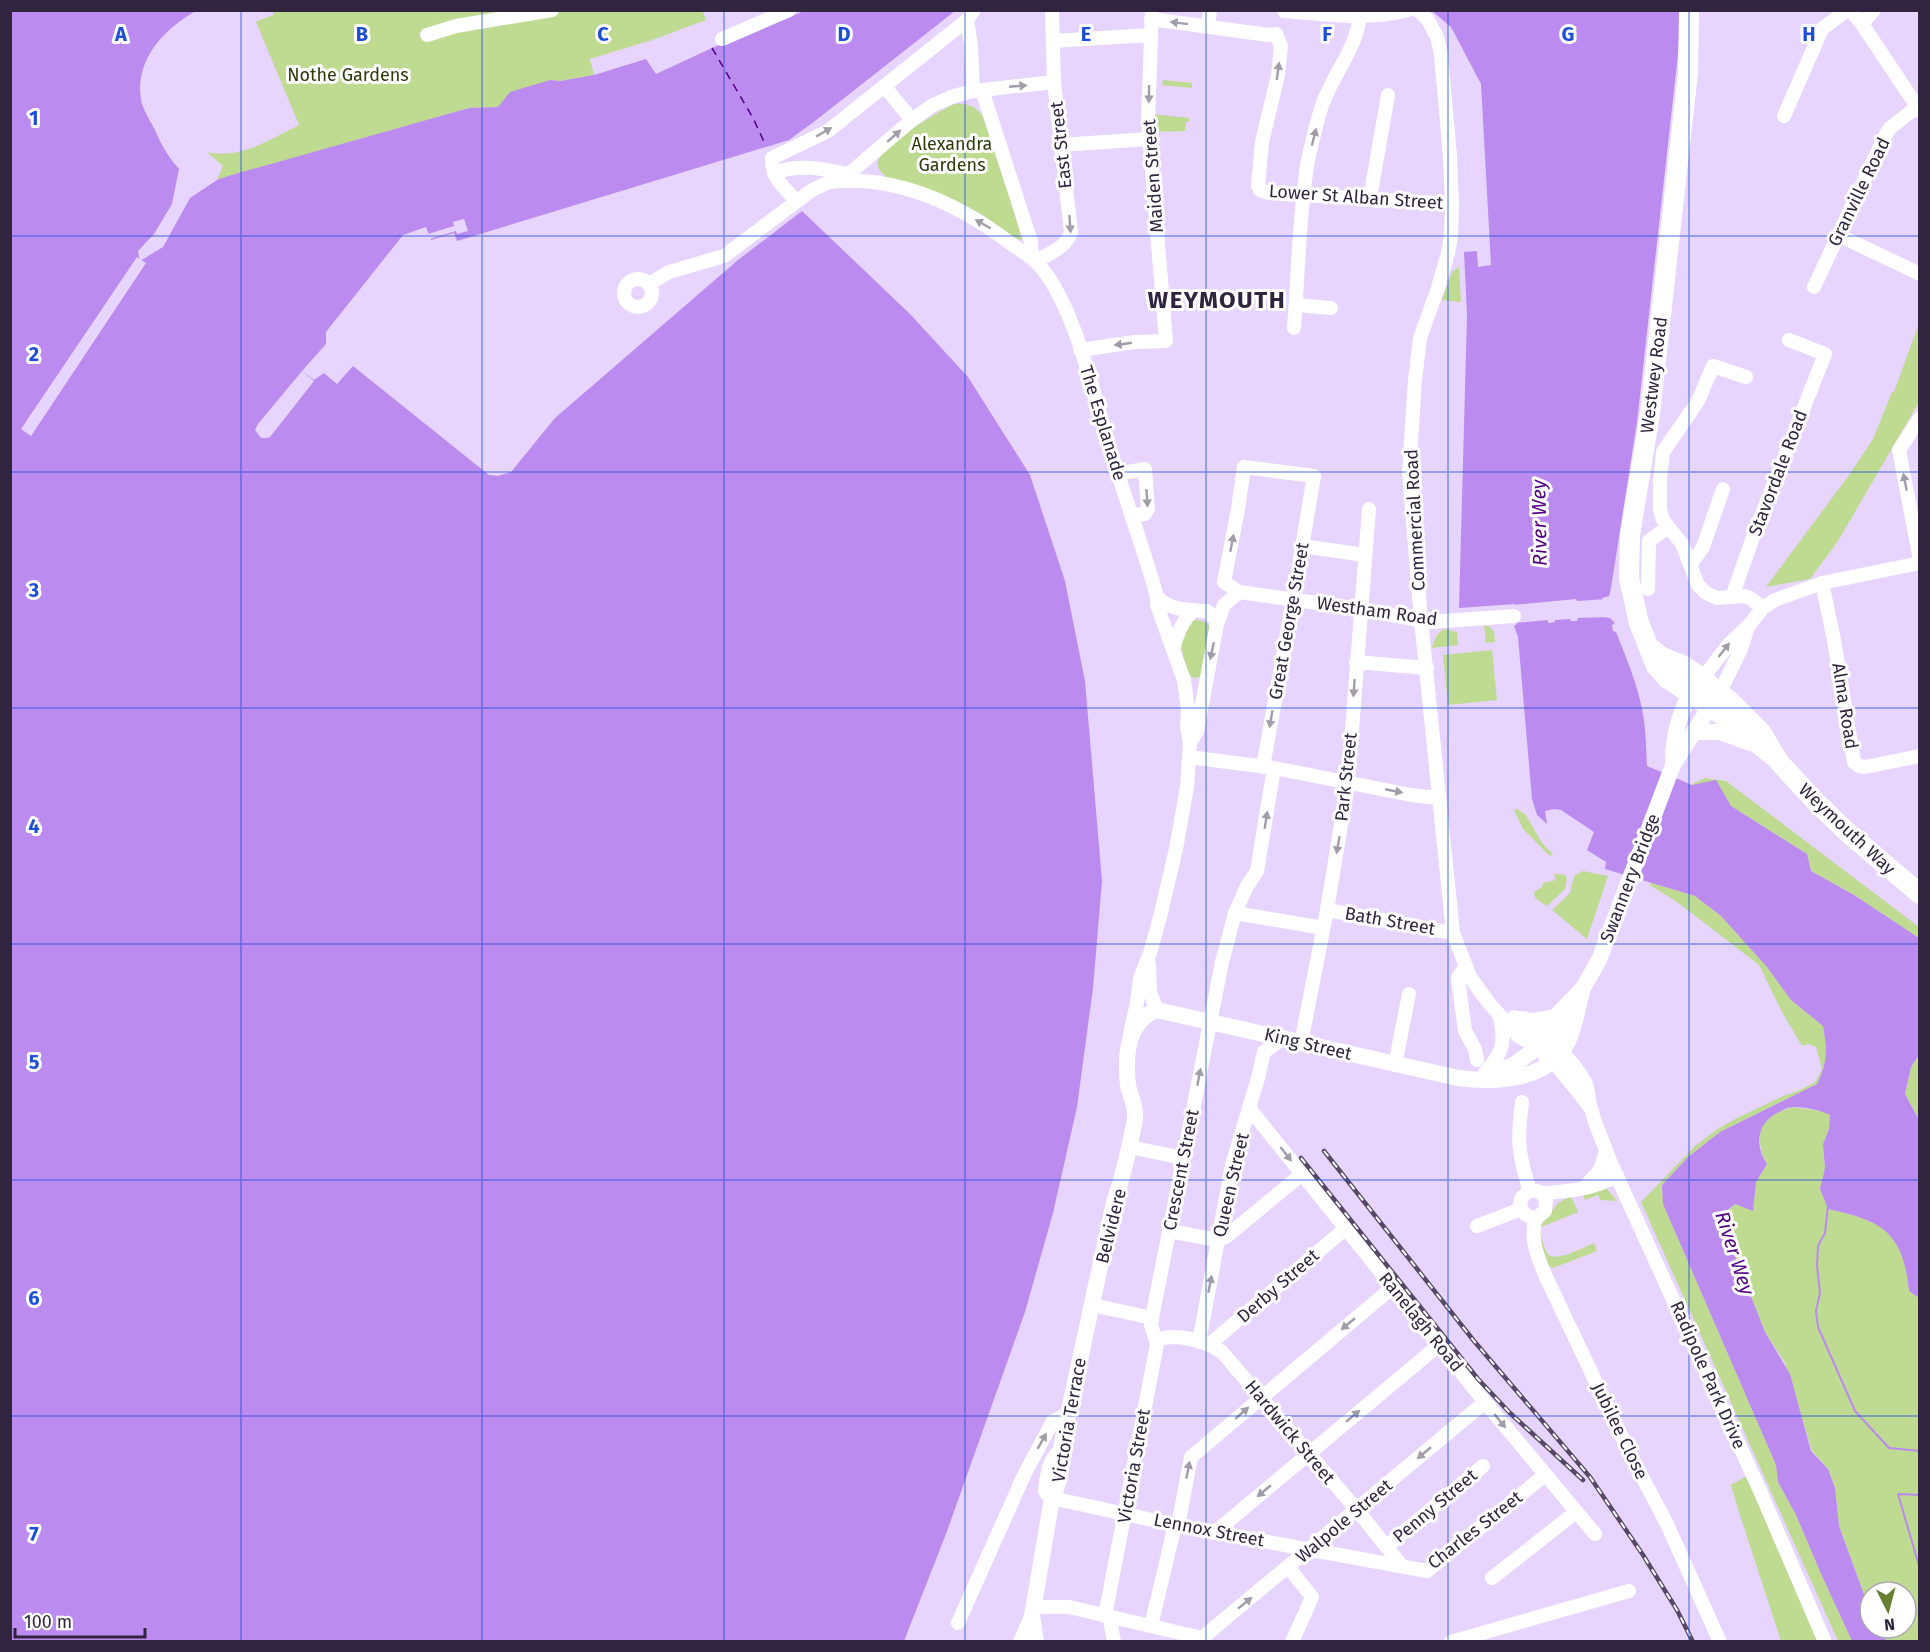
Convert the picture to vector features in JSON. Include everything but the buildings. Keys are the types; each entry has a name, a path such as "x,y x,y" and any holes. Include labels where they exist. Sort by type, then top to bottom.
{"highway":[{"name":"Westwey Road","path":"1689,10 1688,73 1654,384 1629,551 1629,578 1640,629 1654,651 1656,666 1673,683 1710,694"},
{"name":"Weymouth Way","path":"1654,651 1682,665 1710,694 1761,732 1770,744 1770,754 1814,800 1848,833 1920,894"}],"main road":[{"path":"1673,683 1676,698 1672,723 1675,756"},
{"name":"Swannery Bridge","path":"1548,1049 1556,1016 1583,988 1599,960 1675,756 1694,732 1710,694"},
{"path":"1675,756 1695,709 1710,694"},
{"path":"1694,732 1720,732 1770,754"},
{"name":"Swannery Bridge","path":"1548,1049 1571,1035 1583,988"},
{"path":"1114,1202 1116,1163 1128,1086 1126,1057 1129,1041 1142,1019 1157,1010"},
{"name":"King Street","path":"1157,1010 1395,1065 1486,1081 1540,1071 1548,1049"},
{"name":"King Street","path":"1459,1078 1481,1067 1512,1066 1527,1056 1548,1049"},
{"name":"Belvidere","path":"1092,1305 1114,1202 1134,1148 1136,1116 1128,1086"},
{"name":"Victoria Terrace","path":"1033,1611 1052,1498 1057,1489 1062,1467 1059,1452 1092,1305"},
{"path":"1052,1498 1046,1491 1047,1479 1052,1458 1059,1452"},
{"path":"1021,1641 1033,1611"},
{"path":"1033,1611 1036,1641"}],"street":[{"path":"427,35 456,26 552,10"},
{"path":"722,39 789,10"},
{"name":"East Street","path":"1034,259 1064,245 1069,240 1071,232 1054,82 1052,10"},
{"path":"1208,26 1210,10"},
{"path":"1151,15 1268,35 1276,34 1282,25 1284,11 1394,14 1408,10"},
{"name":"Commercial Road","path":"1418,10 1428,20 1437,37 1441,55 1452,204 1448,253 1420,338 1409,472 1421,620 1454,933 1466,966 1480,991 1517,1035 1548,1049"},
{"path":"1784,116 1822,29 1848,10 1862,24 1918,109"},
{"path":"1862,24 1874,10"},
{"path":"1294,328 1307,164 1320,110 1354,40 1360,24 1360,13"},
{"path":"797,201 774,174 772,158 828,131 971,15"},
{"path":"971,15 971,46 977,90 1054,82"},
{"name":"Maiden Street","path":"1080,350 1136,342 1166,341 1149,139 1151,15"},
{"name":"Lower St Alban Street","path":"1276,34 1281,46 1278,75 1262,142 1258,186 1260,190 1269,193 1452,204"},
{"path":"1053,41 1151,35"},
{"path":"884,86 912,120"},
{"name":"The Esplanade","path":"649,284 669,272 724,256 812,190 846,174 933,105 977,90 1031,242 1034,259"},
{"path":"1370,198 1388,95"},
{"name":"Granville Road","path":"1814,287 1885,136 1890,128 1918,109"},
{"path":"1061,145 1149,139"},
{"path":"875,153 872,165 874,174 885,183"},
{"path":"774,174 800,167 846,174"},
{"name":"The Esplanade","path":"830,182 885,183 943,201 990,227 1034,259 1048,276 1062,300 1080,350 1133,515 1157,597 1157,605 1184,680 1188,710 1187,728 1190,742 1187,787 1176,849 1150,953 1140,978 1129,1041"},
{"path":"1838,235 1920,274"},
{"path":"1296,305 1331,308"},
{"name":"Stavordale Road","path":"1732,597 1753,537 1825,354 1789,340"},
{"path":"1746,377 1713,366 1698,401 1663,452 1660,510 1668,527 1682,544 1698,585 1706,593 1717,598 1750,598 1763,608"},
{"path":"1710,694 1730,643 1763,608 1775,600 1822,583 1920,561 1899,450 1920,417"},
{"name":"Great George Street","path":"1224,582 1244,467 1314,476 1268,767 1257,871"},
{"path":"1118,474 1145,469 1148,509 1145,514 1133,515"},
{"path":"1691,564 1703,547 1723,489"},
{"name":"Park Street","path":"1301,1043 1327,910 1348,782 1369,509"},
{"path":"1648,589 1649,541 1668,527"},
{"path":"1302,546 1365,555"},
{"path":"1157,597 1174,608 1200,610 1212,608 1224,582 1239,592"},
{"name":"Alma Road","path":"1822,583 1854,762 1865,767 1920,756"},
{"name":"The Esplanade","path":"1190,742 1197,731 1217,624 1224,605 1239,592"},
{"name":"Westham Road","path":"1239,592 1360,609 1430,622 1514,616"},
{"path":"1163,622 1174,608"},
{"path":"1200,610 1215,618 1217,624"},
{"path":"1173,648 1179,629 1187,616 1200,610"},
{"path":"1710,694 1741,649 1749,625"},
{"path":"1356,662 1427,668"},
{"path":"1184,680 1196,685 1206,677"},
{"path":"1189,757 1268,767 1411,795 1439,798"},
{"name":"Crescent Street","path":"1152,1318 1222,962 1235,914 1247,886 1257,871"},
{"name":"Bath Street","path":"1327,910 1454,933"},
{"path":"1235,914 1323,928"},
{"name":"The Esplanade","path":"1150,953 1148,975 1150,993 1157,1010"},
{"path":"1466,966 1458,978 1466,1031 1481,1067 1500,1052 1503,1044 1504,1035 1499,1013"},
{"path":"1395,1065 1409,994"},
{"name":"Commercial Road","path":"1499,1013 1534,1020 1556,1016"},
{"name":"Commercial Road","path":"1514,1017 1548,1049 1591,1108"},
{"name":"Queen Street","path":"1204,1343 1218,1240 1232,1165 1264,1052 1283,1038"},
{"path":"1522,1102 1518,1133 1519,1154 1535,1192 1546,1199 1547,1208"},
{"name":"Ranelagh Road","path":"1249,1108 1485,1402 1595,1534"},
{"name":"Radipole Park Drive","path":"1591,1108 1606,1151 1761,1493 1824,1641"},
{"path":"1134,1148 1183,1158"},
{"path":"1606,1151 1599,1170 1577,1191 1535,1192 1521,1200 1521,1209 1527,1216 1536,1218 1547,1208 1577,1191 1608,1181 1617,1175"},
{"path":"1169,1231 1218,1240 1227,1236 1302,1174"},
{"path":"1477,1226 1521,1209"},
{"name":"Jubilee Close","path":"1536,1218 1533,1238 1546,1277 1631,1456 1666,1522 1720,1641"},
{"name":"Derby Street","path":"1204,1343 1346,1228"},
{"path":"1033,1611 1069,1607 1151,1626 1177,1526 1191,1457 1393,1287"},
{"path":"1092,1305 1152,1318"},
{"name":"Victoria Street","path":"1114,1641 1108,1616 1156,1340 1151,1325 1152,1318"},
{"path":"1156,1340 1170,1336 1204,1343"},
{"name":"Hardwick Street","path":"1204,1343 1222,1352 1402,1566"},
{"path":"1214,1533 1439,1345"},
{"name":"Walpole Street","path":"1151,1626 1202,1638 1485,1402"},
{"path":"958,1623 1024,1473 1053,1421 1067,1415"},
{"name":"Penny Street","path":"1387,1546 1483,1466"},
{"path":"1024,1473 1039,1469 1046,1473 1047,1479"},
{"name":"Charles Street","path":"1402,1566 1428,1571 1545,1475"},
{"name":"Lennox Street","path":"1052,1498 1177,1526 1402,1566"},
{"path":"1492,1578 1576,1512"},
{"path":"1288,1567 1312,1597 1292,1641"},
{"path":"1451,1641 1629,1591"}],"green space":[{"name":"Nothe Gardens","path":"702,10 706,20 590,59 594,75 560,81 550,80 499,107 469,108 217,180 223,166 207,152 232,153 254,147 299,125 256,22 273,15 273,11"},
{"path":"1163,80 1192,83 1192,88 1162,85"},
{"name":"Alexandra Gardens","path":"954,104 971,106 983,117 1022,240 1012,236 970,208 934,193 892,180 879,169 877,164 881,156 898,139"},
{"path":"1151,114 1189,118 1189,121 1186,122 1185,131 1155,132"},
{"path":"1459,267 1461,302 1442,300 1452,272"},
{"path":"1919,323 1919,402 1838,541 1810,579 1766,587 1873,439 1892,392 1894,392"},
{"path":"1194,620 1204,622 1212,630 1203,676 1195,678 1189,676 1182,646 1184,632"},
{"path":"1484,626 1494,631 1495,642 1486,643"},
{"path":"1445,629 1457,632 1458,645 1432,648 1436,637"},
{"path":"1492,650 1497,700 1448,705 1443,655"},
{"path":"1705,778 1726,781 1919,927 1919,938 1854,895 1811,871 1807,854 1731,806 1652,883 1695,896 1721,916 1767,967 1791,1000 1823,1026 1826,1056 1823,1069 1817,1084 1720,1132 1688,1157 1662,1185 1663,1204 1776,1465 1778,1482 1796,1515 1852,1641 1838,1641 1641,1202 1695,1146 1716,1130 1815,1082 1822,1069 1816,1047 1809,1044 1802,1046 1759,965 1677,902 1650,885 1692,784"},
{"path":"1514,810 1525,814 1542,843 1553,854 1550,856 1523,829"},
{"path":"1583,871 1608,876 1587,939 1552,910 1570,893 1574,876"},
{"path":"1554,874 1565,875 1567,878 1565,889 1547,906 1535,898 1534,892 1542,887 1543,883 1556,880"},
{"path":"1919,1055 1919,1120 1905,1094 1911,1067"},
{"path":"1791,1107 1822,1111 1830,1115 1829,1129 1823,1144 1825,1168 1820,1189 1828,1209 1863,1218 1887,1232 1902,1255 1909,1291 1919,1298 1919,1641 1885,1640 1918,1640 1918,1580 1859,1580 1839,1526 1835,1488 1828,1469 1812,1451 1785,1363 1765,1332 1728,1238 1723,1214 1735,1204 1753,1210 1756,1182 1767,1164 1760,1145 1761,1131 1767,1119"},
{"path":"1604,1188 1617,1201 1600,1200 1598,1195 1585,1200 1583,1195"},
{"path":"1571,1196 1578,1212 1539,1228 1558,1203"},
{"path":"1540,1231 1545,1248 1552,1256 1563,1256 1594,1243 1597,1251 1553,1268 1548,1266 1538,1243"},
{"path":"1752,1473 1825,1641 1781,1641 1731,1485"}],"water":[{"path":"11,11 196,11 172,27 162,38 146,61 142,75 140,89 143,107 165,150 179,169 172,204 154,234 138,251 140,261 163,247 190,198 217,180 228,176 469,108 498,107 510,92 550,80 560,81 594,75 646,59 656,74 712,48 804,11 955,11 789,140 457,241 454,233 431,240 426,227 403,235 326,332 326,344 302,371 314,380 324,373 337,384 353,366 489,475 498,476 511,472 555,418 738,260 802,211 910,314 968,377 1030,475 1065,581 1085,681 1102,881 1093,988 1077,1107 1053,1213 1025,1312 946,1534 904,1641 11,1642"},
{"name":"River Wey","path":"1432,11 1681,11 1637,422 1611,588 1609,596 1602,598 1604,617 1610,618 1615,623 1612,625 1613,631 1616,632 1637,690 1644,723 1647,766 1692,785 1716,780 1731,806 1807,854 1811,871 1854,895 1919,938 1919,1055 1911,1067 1905,1094 1919,1120 1919,1298 1909,1291 1902,1255 1887,1232 1863,1219 1828,1209 1820,1189 1825,1168 1823,1144 1829,1129 1830,1115 1826,1113 1791,1107 1772,1116 1762,1128 1760,1135 1760,1149 1767,1164 1756,1182 1753,1211 1735,1204 1723,1214 1728,1238 1765,1332 1790,1374 1811,1451 1828,1469 1835,1488 1839,1526 1859,1580 1858,1640 1886,1641 1852,1641 1796,1515 1778,1482 1776,1465 1663,1204 1662,1185 1688,1157 1720,1132 1817,1084 1826,1056 1823,1026 1791,1000 1767,967 1721,916 1695,896 1605,869 1606,862 1587,850 1594,832 1561,810 1545,811 1547,824 1537,815 1532,799 1518,637 1514,626 1517,624 1515,604 1459,608 1467,316 1464,252 1477,251 1478,267 1491,265 1481,84 1451,27"}],"pier":[{"path":"464,219 468,231 457,234 456,231 430,239 428,234 454,226 453,222"},
{"path":"137,257 146,263 31,436 21,429"},
{"path":"302,371 314,381 270,437 261,438 255,430 258,424"},
{"path":"1576,599 1577,601 1607,599 1605,600 1609,617 1578,618 1577,621 1555,620 1555,622 1548,623 1548,620 1515,623 1513,605"}],"waterway":[{"path":"1828,1206 1825,1233 1818,1246 1817,1265 1820,1293 1816,1311 1818,1327 1855,1411 1889,1448 1920,1451"},
{"path":"1920,1495 1898,1494 1920,1569"}],"ferry route":[{"path":"712,48 753,118 766,146"}],"railway":[{"path":"1324,1151 1474,1341 1590,1477 1643,1555 1677,1610 1693,1642"},
{"path":"1301,1158 1478,1379 1510,1413 1583,1480"}],"district":[{"name":"WEYMOUTH","path":"1217,300"}]}
